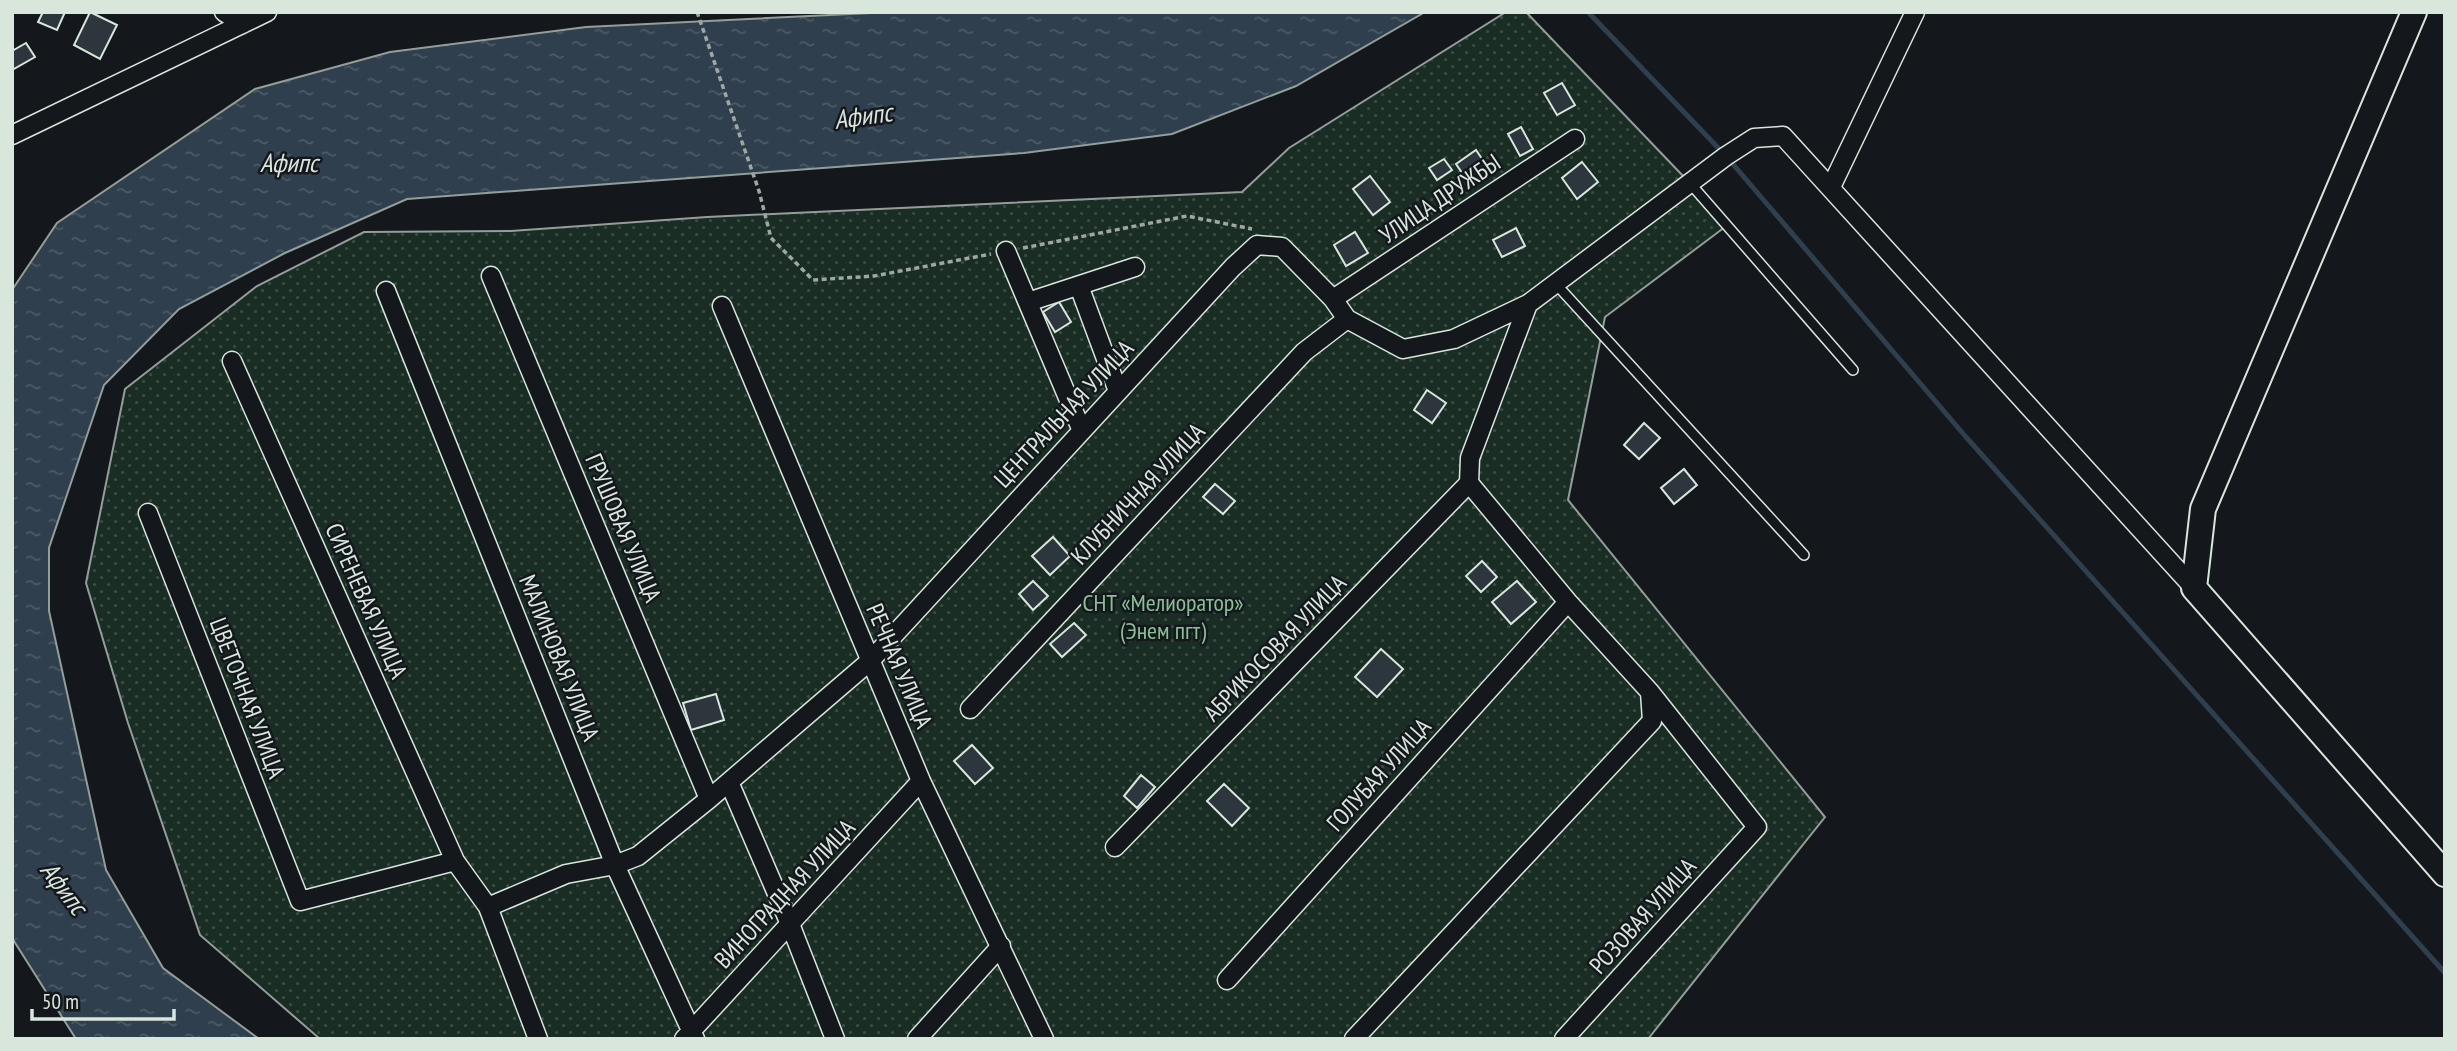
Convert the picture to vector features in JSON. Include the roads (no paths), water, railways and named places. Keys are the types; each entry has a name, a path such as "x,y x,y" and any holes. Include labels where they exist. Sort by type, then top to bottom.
{"street":[{"path":"224,12 243,24"},
{"path":"12,135 267,12"},
{"path":"1915,12 1831,187 2194,588 2445,874"},
{"path":"2194,588 2203,509 2414,12"},
{"name":"ЦЕНТРАЛЬНАЯ УЛИЦА","path":"488,907 566,874 615,864 638,856 870,661 1233,267 1257,246 1282,247 1333,299 1347,319 1403,349 1454,339 1528,304 1689,182 1754,138 1783,136 1831,187"},
{"name":"УЛИЦА ДРУЖБЫ","path":"1333,299 1575,139"},
{"path":"1006,251 1082,431"},
{"path":"1028,302 1135,267"},
{"name":"ГРУШОВАЯ УЛИЦА","path":"491,275 709,799"},
{"path":"1079,286 1118,391"},
{"name":"МАЛИНОВАЯ УЛИЦА","path":"386,292 615,864 690,1036"},
{"path":"1354,1039 1652,721 1650,692 1568,602 1469,483 1470,458 1528,304"},
{"name":"РЕЧНАЯ УЛИЦА","path":"722,306 921,781 1044,1039"},
{"name":"КЛУБНИЧНАЯ УЛИЦА","path":"970,709 1304,352 1347,319"},
{"name":"СИРЕНЕВАЯ УЛИЦА","path":"232,361 455,862"},
{"name":"АБРИКОСОВАЯ УЛИЦА","path":"1115,847 1469,483"},
{"name":"ЦВЕТОЧНАЯ УЛИЦА","path":"148,513 300,901 455,862"},
{"name":"ГОЛУБАЯ УЛИЦА","path":"1227,980 1568,602"},
{"name":"РОЗОВАЯ УЛИЦА","path":"1564,1039 1757,827 1650,692"},
{"name":"ВИНОГРАДНАЯ УЛИЦА","path":"690,1036 921,781"},
{"path":"729,782 790,924 835,1039"},
{"path":"455,862 488,907 538,1039"},
{"path":"917,1039 1001,946"}],"lane":[{"path":"1689,182 1853,370"},
{"path":"1555,283 1804,555"}],"water":[{"name":"Афипс","path":"892,12 1425,12 1296,86 1172,134 1024,153 407,199 285,253 179,309 104,385 49,548 49,611 106,870 163,968 259,1039 76,1039 12,938 12,290 57,223 255,89 390,52 586,27"}],"waterway":[{"path":"1588,12 1726,156 1966,437 2445,973"}],"park label":[{"name":"СНТ «Мелиоратор» (Энем пгт)","path":"1163,617"}]}
